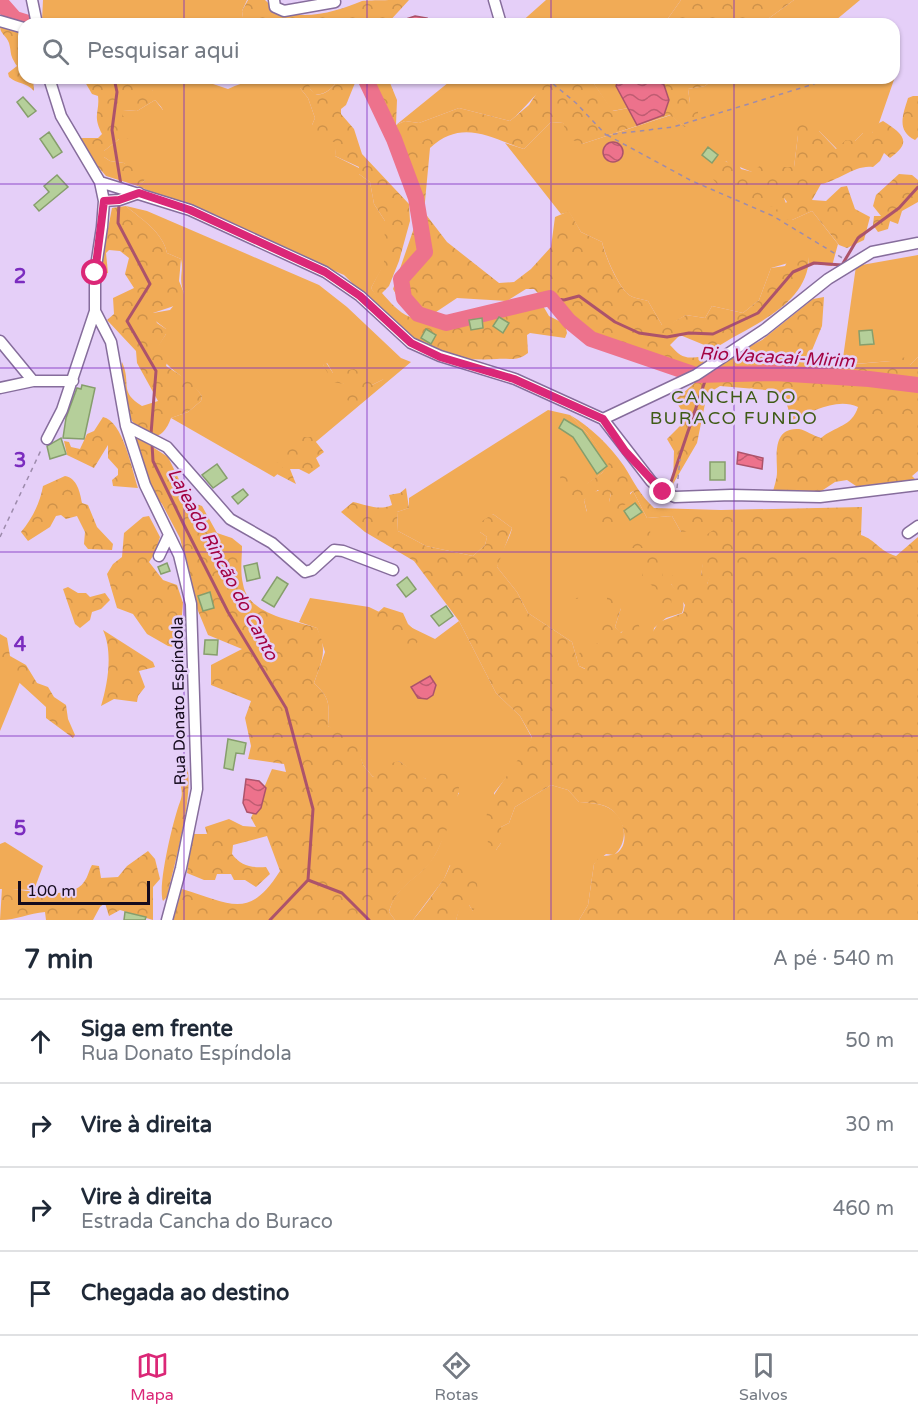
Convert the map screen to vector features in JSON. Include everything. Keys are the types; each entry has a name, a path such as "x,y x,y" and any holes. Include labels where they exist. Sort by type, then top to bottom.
{"street":[{"path":"32,0 36,18"},
{"path":"274,0 275,6 284,11 335,2"},
{"path":"494,0 499,18"},
{"path":"0,21 18,26"},
{"name":"Rua Donato Espíndola","path":"51,84 61,116 100,182 104,201 95,273 95,311 111,342 126,426 145,484 179,555 191,604 197,789 181,868 167,920"},
{"path":"100,182 114,184 190,210 325,272 360,296 411,343 440,357 514,379 603,419 651,481 663,492 675,497 732,495 820,497 918,485"},
{"path":"104,201 119,200 134,191"},
{"path":"603,419 696,375 764,330 828,279 872,252 918,243"},
{"path":"46,439 62,410 95,311"},
{"path":"0,341 33,381"},
{"path":"0,388 33,381 73,381"},
{"path":"126,426 167,447 230,519 272,543 305,572 312,570 334,550 343,551 393,570"},
{"path":"908,533 918,526"},
{"path":"159,556 169,536"}],"path":[{"path":"553,84 576,103 606,135 690,180 773,216 853,263"},
{"path":"606,135 673,127 814,84"},
{"path":"0,537 46,439"},
{"path":"675,497 680,459"}],"green space":[{"path":"43,0 247,0 242,11 243,18 42,18"},
{"path":"248,0 265,0 286,13 312,15 338,10 362,1 409,0 392,18 243,18 242,11"},
{"path":"546,0 681,0 668,18 526,18"},
{"path":"681,0 794,0 769,18 668,18"},
{"path":"794,0 860,0 838,18 769,18"},
{"path":"0,26 18,33 18,82 9,77 8,73 17,66 9,43"},
{"path":"23,84 33,84 34,91"},
{"path":"86,84 152,84 152,90 164,97 164,110 155,100 137,111 123,110 123,116 134,125 133,139 119,139 104,151 104,157 110,161 124,163 143,172 145,180 138,186 106,176 87,154 80,138 98,138 102,134 97,118 98,96 92,94"},
{"path":"152,84 213,84 228,89 241,84 335,84 330,90 315,95 310,89 300,88 308,98 315,118 312,125 316,136 330,142 337,142 335,156 359,168 359,174 370,182 374,204 385,221 385,263 371,288 403,333 344,275 138,186 145,180 124,163 110,161 104,157 104,151 119,139 123,110 137,111 155,100 163,110 152,90"},
{"path":"301,84 309,84 310,89 316,95 327,92 335,84 355,84 346,105 341,109 341,114 354,129 362,154 409,204 410,221 399,261 389,286 382,293 394,306 410,317 443,317 509,305 530,296 539,299 549,316 565,324 567,333 565,338 530,333 527,335 528,353 520,358 476,359 438,352 422,344 394,321 371,288 384,263 385,221 374,204 370,182 359,174 359,167 335,156 336,142 330,142 325,147 316,137 310,139 298,132 299,125 306,122 312,125 315,118 308,98 300,88"},
{"path":"365,84 390,84 397,100 396,125 405,121 419,123 459,108 510,121 529,105 540,88 546,84 594,84 613,111 634,107 647,84 708,84 688,89 690,103 698,106 698,121 684,127 670,115 582,144 568,138 563,123 551,122 524,149 475,133 453,134 430,148 424,212 447,242 499,283 514,282 531,269 551,247 555,217 569,211 581,232 602,242 612,270 625,291 631,296 648,301 662,325 668,325 686,315 705,318 712,306 743,313 759,300 771,268 785,266 791,254 798,251 809,257 806,274 799,289 774,313 714,349 680,335 670,345 683,356 698,357 704,362 692,371 625,352 571,327 534,289 526,289 507,301 457,298 436,312 420,311 400,301 393,289 415,225 412,197 401,174 398,150 386,138"},
{"path":"447,84 548,84 510,121 459,108 419,123 405,121 396,125"},
{"path":"594,84 647,84 634,107 612,111"},
{"path":"708,84 892,84 879,123 872,133 863,133 855,141 837,149 819,131 798,135 794,167 777,167 756,178 753,178 752,172 725,161 784,198 792,220 812,211 838,244 832,266 809,263 809,257 771,268 759,300 743,313 712,306 705,318 686,315 668,326 662,325 648,301 631,296 625,291 612,270 602,242 581,232 569,212 561,214 505,143 524,149 551,122 563,123 582,144 671,115 684,127 690,103 688,89"},
{"path":"918,96 918,137 915,140 905,132 902,122 908,98"},
{"path":"789,119 819,131 836,149 846,140 855,141 863,133 872,133 875,125 883,121 903,138 901,147 890,158 884,153 873,167 860,168 821,184 812,200 826,201 841,187 847,186 855,209 870,217 864,240 847,248 839,245 812,211 792,220 774,219 773,212 787,202 784,198 779,205 767,207 716,183 713,179 719,167 727,162 737,162 741,169 753,172 754,178 760,175 757,168 769,159 777,167 794,167 798,135 789,133 785,122"},
{"path":"899,174 912,175 918,180 918,202 902,211 898,224 890,221 888,229 878,232 873,225 874,216 881,216 873,206 876,195"},
{"path":"126,206 147,211 319,285 347,307 401,358 411,362 274,477 171,418 188,412 201,401 202,396 166,363 156,349 166,334 166,329 153,319 153,313 170,310 184,293 181,283 181,259 167,253 165,245 156,232","holes":["327,363 333,373 372,385 384,379 353,406 344,392 344,384 323,365"]},
{"path":"126,206 156,232 165,245 167,253 181,259 179,281 184,293 180,304 153,313 157,323 166,329 166,334 157,349 169,356 166,366 191,382 202,396 201,401 188,412 171,418 161,434 156,436 144,433 127,413 122,388 122,362 130,396 142,406 158,401 137,363 136,351 107,320 114,314 113,298 134,288 125,274 129,258 120,251 109,250 106,253 108,273 99,275 112,208"},
{"path":"918,255 918,357 910,365 891,361 842,365 856,266"},
{"path":"824,297 822,326 808,360 833,366 891,361 899,357 907,358 910,365 918,357 918,471 912,476 918,482 859,488 847,480 835,482 814,496 772,495 777,475 778,444 784,433 799,429 821,438 852,419 858,407 850,404 833,405 792,420 786,402 777,391 720,386 707,394 697,443 673,484 674,451 667,439 687,419 675,400 719,362 762,340 813,299"},
{"path":"325,361 333,373 354,369 369,377 372,385 384,379 385,382 353,407 343,395 344,384 333,382 323,365"},
{"path":"548,410 570,415 610,463 602,473 572,495 587,512 584,500 593,492 611,493 609,502 619,508 633,491 647,518 672,516 681,532 705,519 719,526 703,564 701,575 711,575 707,584 671,584 683,601 682,613 666,618 654,628 653,636 647,642 627,628 620,633 615,627 621,608 600,625 599,643 586,669 579,666 572,642 528,613 517,592 497,567 512,528 493,514 480,532 487,537 485,545 473,556 426,546 398,531 397,512 409,508 409,498"},
{"path":"570,415 593,431 613,451 654,508 721,510 862,507 861,535 890,554 896,556 918,537 918,920 579,920 588,905 594,864 599,857 615,854 621,849 624,843 624,831 616,814 609,808 579,802 568,790 551,785 515,807 509,823 501,827 501,843 496,850 488,848 487,810 489,804 532,737 520,716 496,693 459,621 414,561 365,532 341,512 353,502 387,507 392,505 389,495 400,493 406,488 409,508 397,512 398,531 426,546 473,556 485,545 487,537 480,532 479,523 493,514 512,528 497,567 517,592 528,613 572,642 579,666 585,669 579,654 583,647 599,643 592,628 600,625 599,620 607,617 607,590 621,608 615,627 621,633 630,621 638,620 641,636 647,641 659,622 683,613 685,605 671,584 672,576 679,572 687,572 696,583 707,584 710,575 701,576 706,535 718,527 708,524 705,520 703,534 695,539 693,531 681,532 672,516 647,518 633,491 630,493 631,501 619,508 623,521 616,528 604,528 600,519 593,516 609,502 611,493 603,497 598,490 584,500 587,513 572,506 572,495 562,488 560,476 575,474 586,484 602,473 609,463 587,433"},
{"path":"103,417 110,420 121,436 138,488 113,486 112,480 118,475 118,469 108,458 108,445 94,468 67,455 64,441 69,442 71,447 80,449 87,434 94,431"},
{"path":"134,435 168,457 190,502 202,506 217,533 232,538 242,546 242,579 253,603 272,615 317,628 323,649 314,683 324,693 328,702 328,726 350,736 359,749 363,765 373,777 384,765 399,761 426,779 433,773 449,774 459,785 453,813 434,857 401,890 392,903 389,912 395,920 173,920 182,889 227,903 238,904 259,897 269,886 280,871 267,836 233,845 232,854 239,861 251,866 266,867 270,874 256,887 245,880 234,880 231,874 217,874 215,880 204,880 187,873 192,834 207,834 205,827 229,819 243,826 256,827 251,818 272,769 286,772 284,764 248,759 251,746 245,718 251,701 211,685 211,665 242,649 208,635 196,606 180,538 162,504 146,485"},
{"path":"302,437 312,437 324,452 316,458 320,466 309,474 299,469 290,469 296,484 275,473 285,466 281,462 269,464 268,461"},
{"path":"65,476 75,483 82,503 88,505 97,527 113,544 112,550 88,549 84,544 85,532 77,516 66,519 61,515 56,516 50,527 28,541 21,532 35,511 43,486"},
{"path":"149,516 160,537 155,553 149,562 163,580 177,585 183,603 179,648 168,646 147,634 133,614 117,608 107,574 113,564 122,557 124,533 143,517"},
{"path":"650,531 663,567 662,586 672,595 671,605 657,611 650,606 657,590 642,577 644,548 626,548 626,544 635,538 641,539 640,537"},
{"path":"585,580 587,591 577,599 572,596 573,585"},
{"path":"68,587 78,593 86,593 90,597 105,593 110,600 101,609 92,612 90,620 80,628 75,624 63,589"},
{"path":"310,598 369,607 435,639 459,621 496,693 520,716 532,738 524,755 494,793 496,850 501,843 501,827 509,823 515,807 551,785 568,790 579,802 605,806 621,820 624,832 622,844 614,855 606,854 594,864 588,905 579,920 456,920 460,905 469,905 473,911 450,865 444,879 413,920 395,920 389,912 392,903 401,890 424,869 435,854 459,793 419,776 399,761 373,777 363,765 358,749 328,726 328,702 324,693 314,683 325,652 317,628 299,622"},
{"path":"384,607 403,613 408,624 421,636 417,643 399,652 391,640 380,635 373,622 375,615"},
{"path":"103,630 153,662 155,667 139,671 145,687 138,696 137,702 114,699 101,706 106,688 109,658"},
{"path":"0,634 7,638 10,656 26,665 37,683 48,687 54,697 66,705 68,719 75,735 73,738 46,718 46,707 0,665"},
{"path":"0,659 20,682 0,731"},
{"path":"184,759 188,770 187,805 167,897 163,901 164,867 170,836 182,796 178,770"},
{"path":"5,842 43,866 34,890 0,889 0,844"},
{"path":"148,851 155,859 160,879 153,887 153,920 120,910 109,916 105,903 93,920 46,920 45,912 0,920 2,888 46,893 69,892 84,882 92,865 99,866 101,878 118,877 127,866"},
{"path":"455,860 471,861 478,893 473,911 469,905 461,905 456,920 413,920 443,880"}],"water":[{"path":"617,84 664,84 669,100 664,115 637,125"},
{"path":"613,142 620,145 623,152 620,159 613,162 606,159 603,152 606,145"},
{"path":"738,452 763,458 762,469 737,464"},
{"path":"430,676 436,685 433,695 427,699 418,698 411,687"},
{"path":"246,779 259,781 266,788 261,808 256,814 247,812 243,803"}],"building":[{"path":"23,97 36,111 28,117 17,102"},
{"path":"49,132 62,152 53,158 40,139"},
{"path":"708,147 718,155 712,163 702,155"},
{"path":"57,175 68,187 39,211 34,205 49,192 44,186"},
{"path":"499,317 509,323 503,333 493,326"},
{"path":"482,318 483,328 471,330 469,320"},
{"path":"426,329 436,335 431,344 421,338"},
{"path":"872,330 874,344 860,345 859,331"},
{"path":"82,385 95,388 84,439 63,438 66,418 77,388 81,389"},
{"path":"564,419 582,430 607,466 597,474 573,437 559,428"},
{"path":"61,438 66,454 50,459 47,446"},
{"path":"710,462 725,462 725,480 710,480"},
{"path":"217,464 227,478 213,488 202,475"},
{"path":"243,489 248,495 238,504 232,497"},
{"path":"635,503 642,512 630,520 624,511"},
{"path":"167,563 170,571 161,574 158,567"},
{"path":"257,563 260,578 247,581 244,566"},
{"path":"277,577 288,584 274,607 262,600"},
{"path":"407,577 416,589 406,597 397,585"},
{"path":"210,592 214,608 203,611 198,596"},
{"path":"446,606 453,616 439,626 431,616"},
{"path":"205,640 218,640 217,655 204,654"},
{"path":"228,739 246,743 244,754 236,753 233,770 224,768"},
{"path":"125,912 146,917 145,920 124,920"}],"waterway":[{"name":"Rio Vacacaí-Mirim","path":"0,2 18,20"},
{"name":"Lajeado Rincão do Canto","path":"115,84 117,92 112,130 121,185"},
{"name":"Rio Vacacaí-Mirim","path":"368,84 394,139 416,198 425,252 401,279 404,298 418,314 446,323 550,298 569,321 591,339 696,375 775,373 869,379 918,385"},
{"path":"550,298 564,300 579,296 615,322 639,333 667,337 689,333 713,334 758,313 793,272 814,263 842,265 858,238 899,208 918,187"},
{"name":"Lajeado Rincão do Canto","path":"119,203 118,223 150,284 127,321 156,371 151,434"},
{"path":"669,488 707,375"},
{"name":"Lajeado Rincão do Canto","path":"152,444 153,461 228,612 286,708 313,809 308,880 270,920"},
{"path":"308,880 342,893 369,920"}],"district":[{"name":"CANCHA DO BURACO FUNDO","path":"734,407"}],"route":[{"path":"95,273 104,201 119,200 139,193 190,210 325,272 360,296 411,343 440,357 514,379 603,419 625,451 663,492"}]}
